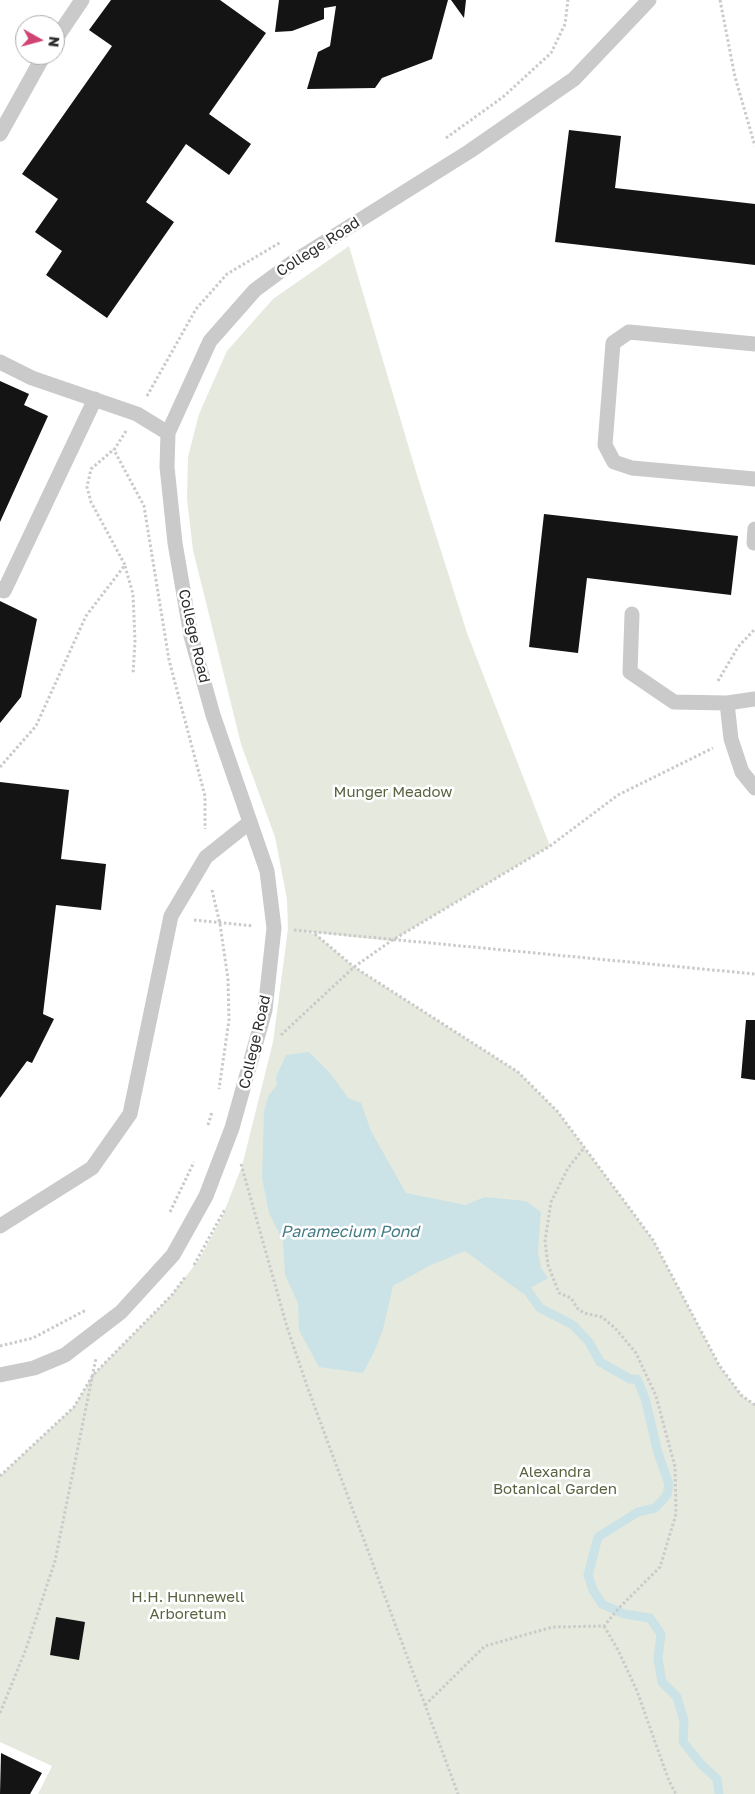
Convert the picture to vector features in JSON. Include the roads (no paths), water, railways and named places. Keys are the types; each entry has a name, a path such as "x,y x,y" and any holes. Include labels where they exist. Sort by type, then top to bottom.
{"lane":[{"path":"65,25 82,0"},
{"name":"College Road","path":"0,1375 34,1368 65,1355 121,1312 173,1255 206,1196 232,1128 265,1010 274,928 267,870 213,715 191,636 175,543 167,467 168,433 210,341 255,290 293,262 470,151 574,79 649,0"},
{"path":"0,134 38,65"},
{"path":"755,344 629,332 613,343 605,445 614,462 632,468 755,479"},
{"path":"0,362 32,378 137,414 168,433"},
{"path":"2,590 95,400"},
{"path":"632,614 630,672 674,702 727,703 755,699"},
{"path":"727,703 731,739 742,772 755,788"},
{"path":"0,1226 92,1168 130,1114 171,916 206,857 250,822"}],"water":[{"name":"Paramecium Pond","path":"309,1052 330,1073 348,1098 361,1103 371,1131 406,1193 465,1205 485,1197 526,1201 541,1212 538,1251 541,1268 548,1278 522,1293 465,1251 429,1266 393,1286 383,1329 363,1373 319,1367 299,1330 298,1303 285,1275 283,1241 269,1213 262,1178 264,1111 269,1095 277,1085 276,1077 286,1055"}],"waterway":[{"path":"527,1290 540,1308 573,1325 589,1342 600,1362 630,1379 637,1379 645,1398 658,1453 669,1484 667,1495 655,1508 638,1512 598,1537 588,1575 593,1590 602,1604 624,1614 650,1618 661,1634 658,1659 662,1682 677,1697 684,1721 683,1742 701,1764 717,1779 719,1794"}],"park label":[{"name":"Munger Meadow","path":"393,792"},
{"name":"Alexandra Botanical Garden","path":"555,1480"},
{"name":"H.H. Hunnewell Arboretum","path":"188,1606"}]}
